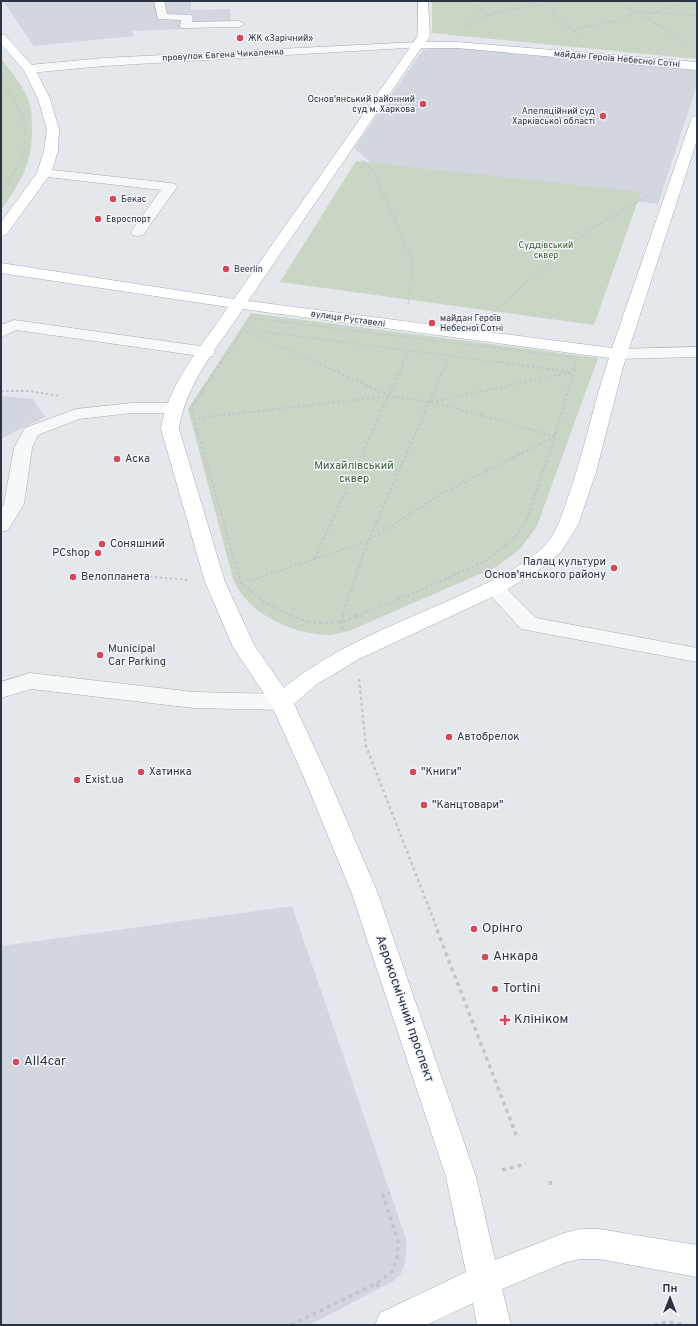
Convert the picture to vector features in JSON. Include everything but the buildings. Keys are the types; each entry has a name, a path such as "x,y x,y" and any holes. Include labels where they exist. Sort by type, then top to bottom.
{"main road":[{"path":"424,1 424,36 238,304 179,396 170,418 170,429 215,582 244,647 282,702 309,679 351,654 494,588 533,565 554,548 568,525 587,472 618,354 697,120"},
{"path":"1,38 29,69 44,98 53,130 51,151 44,173 1,232"},
{"name":"майдан Героїв Небесної Сотні","path":"418,45 457,45 697,66"},
{"name":"вулиця Руставелі","path":"1,268 238,304 618,354"},
{"name":"Аерокосмічний проспект","path":"282,702 315,775 365,894 461,1178 494,1325"},
{"path":"392,1325 484,1280 564,1248 580,1244 599,1244 697,1261"}],"street":[{"path":"159,1 162,18 187,17 186,26 239,24"},
{"name":"провулок Євгена Чикаленка","path":"29,69 104,62 418,45"},
{"path":"44,173 170,187 138,232"},
{"path":"1,332 14,325 207,352"},
{"name":"вулиця Руставелі","path":"618,354 697,352"},
{"path":"1,526 14,504 23,448 31,432 76,414 132,408 174,408"},
{"path":"494,588 529,624 697,656"},
{"path":"1,690 30,680 194,700 282,702"}],"path":[{"path":"464,1 488,14"},
{"path":"528,1 535,4"},
{"path":"460,30 465,25 499,10 562,1"},
{"path":"600,1 614,2 637,12 668,31 687,45"},
{"path":"654,13 690,1"},
{"path":"556,2 552,12 581,37"},
{"path":"573,30 617,20 637,12 697,16"},
{"path":"1,83 20,109 24,132 24,144 20,160 1,191"},
{"path":"346,147 374,172 413,263 408,311"},
{"path":"485,321 531,278 592,228 650,195"},
{"path":"251,318 190,408 241,583 263,601 298,619 312,622 340,622 426,588 480,564 502,549 516,536 526,519 555,436 577,358"},
{"path":"243,329 573,372"},
{"path":"243,329 389,396"},
{"path":"314,559 409,350"},
{"path":"344,634 340,622 368,541 450,356"},
{"path":"430,402 573,372"},
{"path":"194,419 389,396 430,402 555,436"},
{"path":"115,574 241,583 368,541 436,497 555,436"},
{"path":"359,680 366,746 517,1137"},
{"path":"502,1170 526,1164"},
{"path":"550,1181 551,1185"},
{"path":"291,1325 377,1283 392,1272 397,1259 398,1241 383,1195 390,1193"},
{"path":"377,1283 379,1289"},
{"path":"654,1325 667,1322 686,1325"}],"shaded area":[{"path":"3,1 191,1 191,10 230,9 231,27 132,31 134,36 34,46"},
{"path":"449,46 690,68 697,71 697,85 658,204 379,170 354,148 423,50"},
{"path":"1,396 33,399 45,417 1,439"},
{"path":"292,906 406,1239 404,1267 400,1275 392,1282 309,1325 1,1325 1,946"}],"green space":[{"path":"432,1 697,1 697,59 432,33"},
{"path":"1,58 19,83 28,99 32,117 32,129 30,153 24,172 20,181 1,210"},
{"name":"Суддівський сквер","path":"356,161 641,192 594,325 280,282"},
{"name":"Михайлівський сквер","path":"251,313 598,358 537,526 520,549 496,567 349,631 327,635 299,631 285,626 259,611 240,591 233,579 188,409"}],"place":[{"name":"ЖК «Зарічний»","path":"240,38"},
{"name":"Основ'янський районний суд м. Харкова","path":"423,104"},
{"name":"Апеляційний суд Харківської області","path":"603,116"},
{"name":"Бекас","path":"113,199"},
{"name":"Евроспорт","path":"98,219"},
{"name":"Beеrlin","path":"226,269"},
{"name":"майдан Героїв Небесної Сотні","path":"432,323"},
{"name":"Аска","path":"117,459"},
{"name":"Соняшний","path":"102,544"},
{"name":"PCshop","path":"98,553"},
{"name":"Палац культури Основ'янського району","path":"614,568"},
{"name":"Велопланета","path":"73,577"},
{"name":"Municipal Car Parking","path":"100,655"},
{"name":"Автобрелок","path":"449,737"},
{"name":"Хатинка","path":"141,772"},
{"name":"\"Книги\"","path":"413,772"},
{"name":"Exist.ua","path":"77,780"},
{"name":"\"Канцтовари\"","path":"424,805"},
{"name":"Орінго","path":"474,929"},
{"name":"Анкара","path":"485,957"},
{"name":"Tortini","path":"495,989"},
{"name":"Клініком","path":"505,1020"},
{"name":"All4car","path":"16,1062"}]}
